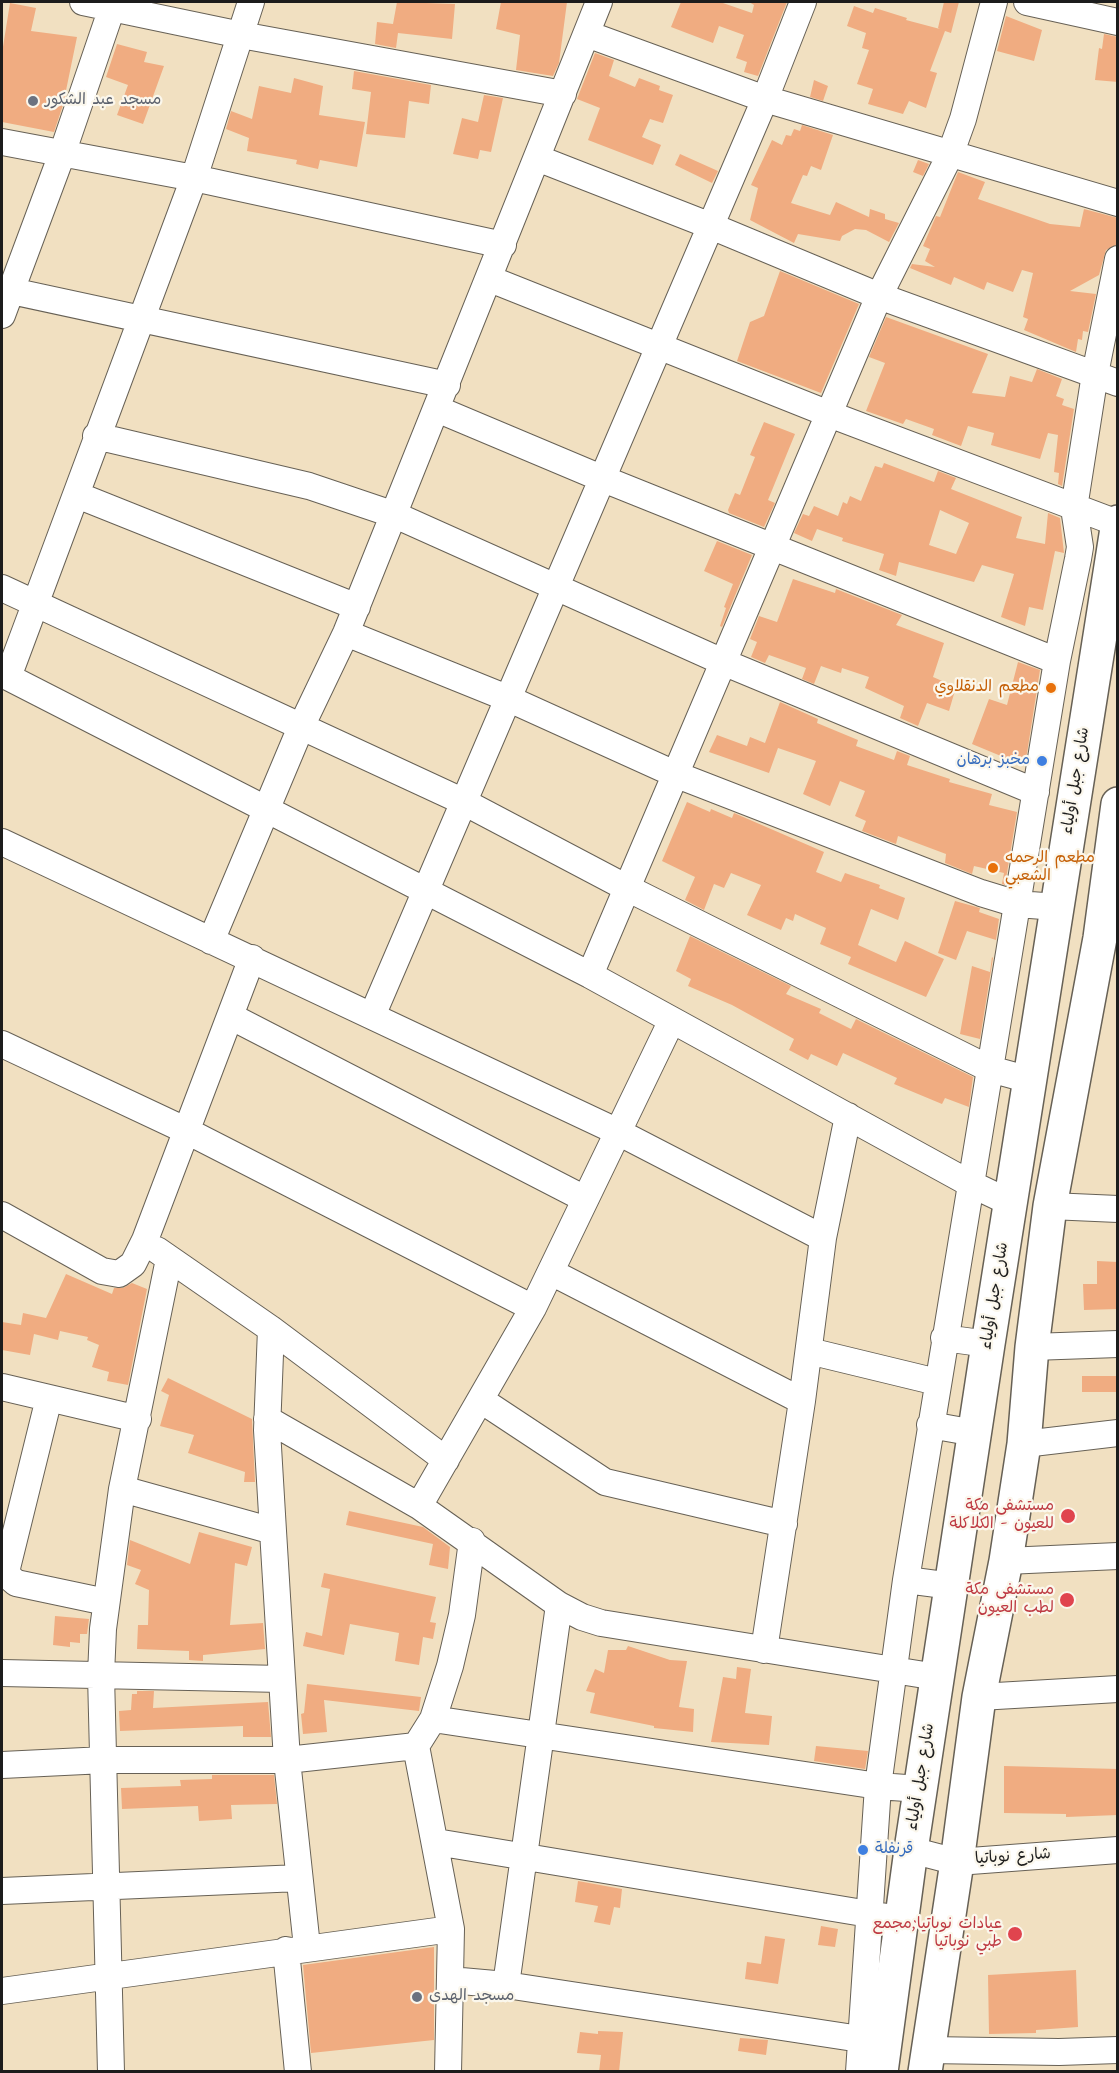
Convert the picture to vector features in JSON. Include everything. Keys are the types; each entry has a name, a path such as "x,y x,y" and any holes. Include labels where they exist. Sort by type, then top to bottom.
{"main road":[{"name":"شارع جبل أولياء","path":"876,2051 902,1919 988,1344 1117,522"},
{"path":"926,2061 957,1862 979,1697 1006,1561 1024,1444 1032,1347 1050,1206 1109,938 1118,804"}],"street":[{"path":"83,2 113,4 241,35 563,94"},
{"path":"251,2 194,178 96,436 36,606 5,676 590,975 969,1183 1011,1203"},
{"path":"211,941 301,727 357,607 599,2"},
{"path":"372,1016 462,801 765,99 803,2"},
{"path":"590,975 879,296 950,155 963,120 994,2"},
{"path":"1027,2 1118,22"},
{"path":"2,315 6,290 62,154 113,4"},
{"path":"587,34 765,99 1118,203"},
{"path":"2,142 194,178 503,245"},
{"path":"537,158 711,226 879,296 1106,378"},
{"path":"859,2072 876,2051 869,1914 878,1786 893,1670 969,1183 1057,661 1080,547 1074,508 1106,378 1118,259"},
{"path":"490,279 828,414 1074,508 1117,522"},
{"path":"6,290 140,321 447,385"},
{"path":"437,409 601,478 1057,661"},
{"path":"96,436 309,486 395,515 555,589 723,662 1036,792"},
{"path":"77,495 357,607"},
{"path":"2,588 36,606 462,801 627,888 990,1069 1030,1080"},
{"path":"346,633 507,698 676,775 981,894 1017,904 1057,907"},
{"path":"1046,733 1084,738"},
{"path":"2,842 618,1132 823,1238"},
{"path":"2,1215 102,1271 119,1274 133,1264 145,1240 252,958"},
{"path":"230,1016 585,1199"},
{"path":"419,1506 534,1308 672,1020"},
{"path":"2,1044 185,1130 534,1308"},
{"path":"764,1650 802,1401 823,1238 849,1116"},
{"path":"1050,1206 1118,1209"},
{"path":"145,1240 271,1329 446,1460"},
{"path":"111,2072 107,1975 105,1760 101,1675 106,1602 122,1489 169,1259"},
{"path":"552,1272 802,1401"},
{"path":"271,1329 267,1419 287,1760 299,1878 298,2072"},
{"path":"944,1338 988,1344"},
{"path":"1032,1347 1118,1344"},
{"path":"809,1351 937,1382"},
{"path":"2,1387 138,1419"},
{"path":"49,1398 7,1568 8,1576 16,1583 106,1602"},
{"path":"481,1400 605,1482 783,1524"},
{"path":"267,1419 419,1506 559,1605 582,1617 601,1623 937,1677"},
{"path":"930,1425 975,1433"},
{"path":"1024,1444 1118,1433"},
{"path":"122,1489 273,1531"},
{"path":"448,2072 451,1929 416,1746 433,1719 462,1615 472,1542"},
{"path":"1006,1561 1118,1556"},
{"path":"906,1580 952,1586"},
{"path":"506,1985 559,1605"},
{"path":"2,1673 282,1679"},
{"path":"979,1697 1118,1689"},
{"path":"433,1719 540,1737 878,1786 920,1789"},
{"path":"2,1765 105,1760 287,1760 416,1746"},
{"path":"436,1842 902,1919"},
{"name":"شارع نوباتيا","path":"911,1850 957,1862 1118,1850"},
{"path":"2,1891 299,1878"},
{"path":"2,1991 451,1929"},
{"path":"450,1980 506,1985 876,2051"},
{"path":"926,2061 1118,2050"}],"building":[{"path":"397,2 455,4 452,39 398,33 396,48 375,44 377,22 393,24"},
{"path":"501,2 567,2 559,63 553,76 516,70 520,35 496,29"},
{"path":"681,2 720,2 752,13 754,5 749,2 787,2 758,76 744,72 747,62 736,58 744,35 719,26 713,43 671,27"},
{"path":"944,2 959,2 951,33 945,31 930,71 937,73 926,108 909,101 903,114 868,104 873,89 857,84 869,50 862,48 866,33 847,26 854,6 873,13 875,8 907,18 906,20 940,29 938,28"},
{"path":"10,3 36,8 31,31 77,37 63,105 54,132 2,122 2,53"},
{"path":"1006,16 1042,30 1034,61 997,51"},
{"path":"1104,34 1118,37 1118,82 1095,80 1099,48 1102,49"},
{"path":"117,44 147,52 144,62 164,66 143,124 117,115 128,85 106,77"},
{"path":"595,53 614,60 609,76 635,87 639,78 660,86 659,90 673,95 663,123 650,119 642,137 661,145 653,165 588,140 600,108 577,99"},
{"path":"354,71 431,85 429,104 409,101 405,138 366,134 371,92 352,89"},
{"path":"294,78 323,86 319,115 365,122 357,167 320,160 318,169 296,164 297,160 247,151 249,138 226,129 231,111 252,119 259,86 291,93"},
{"path":"814,80 828,86 823,101 810,97"},
{"path":"484,95 503,98 491,152 480,150 478,159 453,154 462,118 478,122"},
{"path":"802,125 833,135 821,170 811,166 807,176 803,175 791,203 830,215 836,202 869,217 870,209 885,214 885,219 899,223 889,242 866,230 855,229 842,236 840,241 798,234 794,243 750,220 758,188 751,185 772,140 782,145 786,135 791,136 794,129 800,131"},
{"path":"680,154 718,171 712,183 675,165"},
{"path":"918,160 929,164 923,176 913,172"},
{"path":"958,172 985,182 978,199 1050,224 1080,227 1084,209 1118,218 1118,244 1106,250 1099,275 1070,291 1096,294 1088,332 1083,331 1082,340 1078,339 1076,352 1024,330 1028,319 1023,317 1033,273 1022,270 1013,292 987,282 984,290 954,277 951,285 910,268 912,264 935,267 925,261 930,249 923,246 936,216 940,217"},
{"path":"780,271 859,304 821,393 737,361 750,322 764,316"},
{"path":"886,317 988,354 972,393 1005,397 1010,376 1032,382 1037,369 1062,379 1056,396 1064,399 1062,405 1074,409 1062,486 1058,484 1059,473 1054,472 1058,435 1048,433 1040,459 991,445 994,433 968,426 961,446 932,435 934,429 906,419 903,424 866,411 885,363 869,357"},
{"path":"764,422 795,434 768,500 775,503 764,527 729,513 728,510 735,493 740,495 755,457 750,455"},
{"path":"884,463 934,482 938,471 956,478 951,489 1022,517 1016,538 1045,544 1048,513 1060,518 1064,553 1055,551 1043,610 1029,607 1025,626 1001,617 1014,574 982,565 974,582 899,562 896,576 879,570 884,554 842,541 843,538 817,529 812,541 794,533 803,514 809,516 814,506 838,516 843,502 847,504 850,496 861,501 875,466 882,468","holes":["940,510 969,523 956,554 929,545"]},
{"path":"717,541 752,555 722,627 720,626 726,608 724,607 733,584 704,571"},
{"path":"793,579 835,593 836,589 902,615 896,625 944,643 933,677 956,687 949,711 927,703 918,726 900,718 904,706 865,688 869,677 842,668 841,673 821,666 814,684 802,679 806,668 769,655 765,663 751,657 757,642 750,639 759,616 777,622"},
{"path":"1018,662 1040,670 1025,766 972,744 989,699 1007,705"},
{"path":"780,702 818,719 817,723 858,740 856,746 894,760 897,751 910,756 907,765 950,779 949,782 992,794 989,805 1017,812 1005,885 1002,884 1004,873 974,866 972,874 945,863 946,854 898,836 896,844 862,831 866,821 855,816 865,791 840,781 830,806 803,794 816,761 778,748 769,773 709,752 717,735 747,746 750,737 765,743"},
{"path":"687,802 732,818 734,813 824,852 816,872 841,882 845,873 880,885 879,888 905,898 898,920 871,909 858,945 896,962 905,941 944,959 926,997 848,964 851,957 820,944 826,928 795,914 793,921 786,918 781,930 747,915 761,885 731,873 724,888 714,884 704,910 685,900 695,877 662,861"},
{"path":"955,901 980,908 979,912 999,919 996,940 967,931 956,960 938,953"},
{"path":"690,936 791,986 786,994 821,1009 819,1013 851,1029 856,1019 973,1077 969,1107 945,1098 942,1104 894,1084 897,1078 843,1053 837,1066 811,1054 808,1060 789,1050 794,1039 732,1005 688,986 691,979 676,971"},
{"path":"993,958 980,1039 960,1034 972,966 990,972"},
{"path":"1097,1261 1118,1262 1118,1309 1084,1310 1083,1284 1097,1284"},
{"path":"66,1274 112,1294 114,1288 123,1288 132,1283 147,1289 128,1385 107,1381 109,1372 92,1367 99,1345 87,1340 88,1337 60,1331 58,1340 34,1334 30,1355 2,1350 2,1322 21,1325 23,1313 46,1318"},
{"path":"1082,1376 1118,1376 1118,1392 1082,1392"},
{"path":"168,1378 252,1419 255,1482 244,1482 245,1472 188,1453 194,1435 160,1426 169,1395 161,1391"},
{"path":"349,1511 423,1527 450,1547 448,1569 429,1565 433,1544 346,1525"},
{"path":"199,1532 252,1547 247,1566 235,1563 230,1625 263,1623 265,1649 203,1655 203,1661 189,1660 189,1651 137,1649 138,1625 148,1625 149,1590 135,1584 141,1570 127,1565 130,1540 190,1564"},
{"path":"324,1573 436,1597 430,1622 436,1623 433,1639 423,1637 419,1665 395,1661 399,1633 350,1624 344,1655 303,1646 306,1632 322,1636 330,1589 321,1587"},
{"path":"55,1616 89,1619 87,1634 80,1634 80,1643 70,1642 70,1647 53,1645"},
{"path":"628,1646 670,1660 687,1661 679,1707 694,1709 693,1732 654,1728 654,1726 590,1713 595,1693 586,1691 595,1669 604,1673 608,1650 626,1650"},
{"path":"737,1667 751,1669 745,1713 772,1716 769,1745 711,1742 723,1677 736,1679"},
{"path":"307,1684 421,1697 419,1711 324,1700 327,1732 303,1734 301,1714 304,1713"},
{"path":"137,1691 154,1691 153,1708 268,1702 271,1737 243,1737 243,1726 120,1731 119,1711 131,1710 132,1694 137,1694"},
{"path":"816,1746 868,1751 865,1769 814,1761"},
{"path":"1004,1766 1118,1769 1118,1815 1066,1817 1066,1814 1004,1813"},
{"path":"212,1775 274,1775 277,1804 231,1805 232,1819 199,1821 198,1806 122,1809 121,1788 181,1786 180,1780 212,1779"},
{"path":"578,1881 622,1889 620,1908 614,1907 610,1925 594,1922 598,1906 575,1902"},
{"path":"821,1926 838,1929 835,1947 818,1945"},
{"path":"765,1936 785,1939 778,1984 745,1979 747,1962 761,1964"},
{"path":"434,1947 434,2040 311,2053 303,1965"},
{"path":"1076,1970 1078,2027 1036,2030 1036,2033 989,2034 988,1975"},
{"path":"598,2031 623,2032 619,2072 599,2072 601,2055 577,2053 580,2032 598,2034"},
{"path":"740,2038 768,2040 766,2055 738,2051"}],"place":[{"name":"مسجد عبد الشكور","path":"33,101"},
{"name":"مطعم الدنقلاوي","path":"1051,688"},
{"name":"مخبز برهان","path":"1042,761"},
{"name":"مطعم الرحمه الشعبي","path":"993,868"},
{"name":"مستشفى مكة للعيون - الكلاكلة","path":"1068,1516"},
{"name":"مستشفى مكة لطب العيون","path":"1067,1600"},
{"name":"قرنفلة","path":"863,1850"},
{"name":"عيادات نوباتيا;مجمع طبي نوباتيا","path":"1015,1934"},
{"name":"مسجد الهدى","path":"417,1997"}]}
